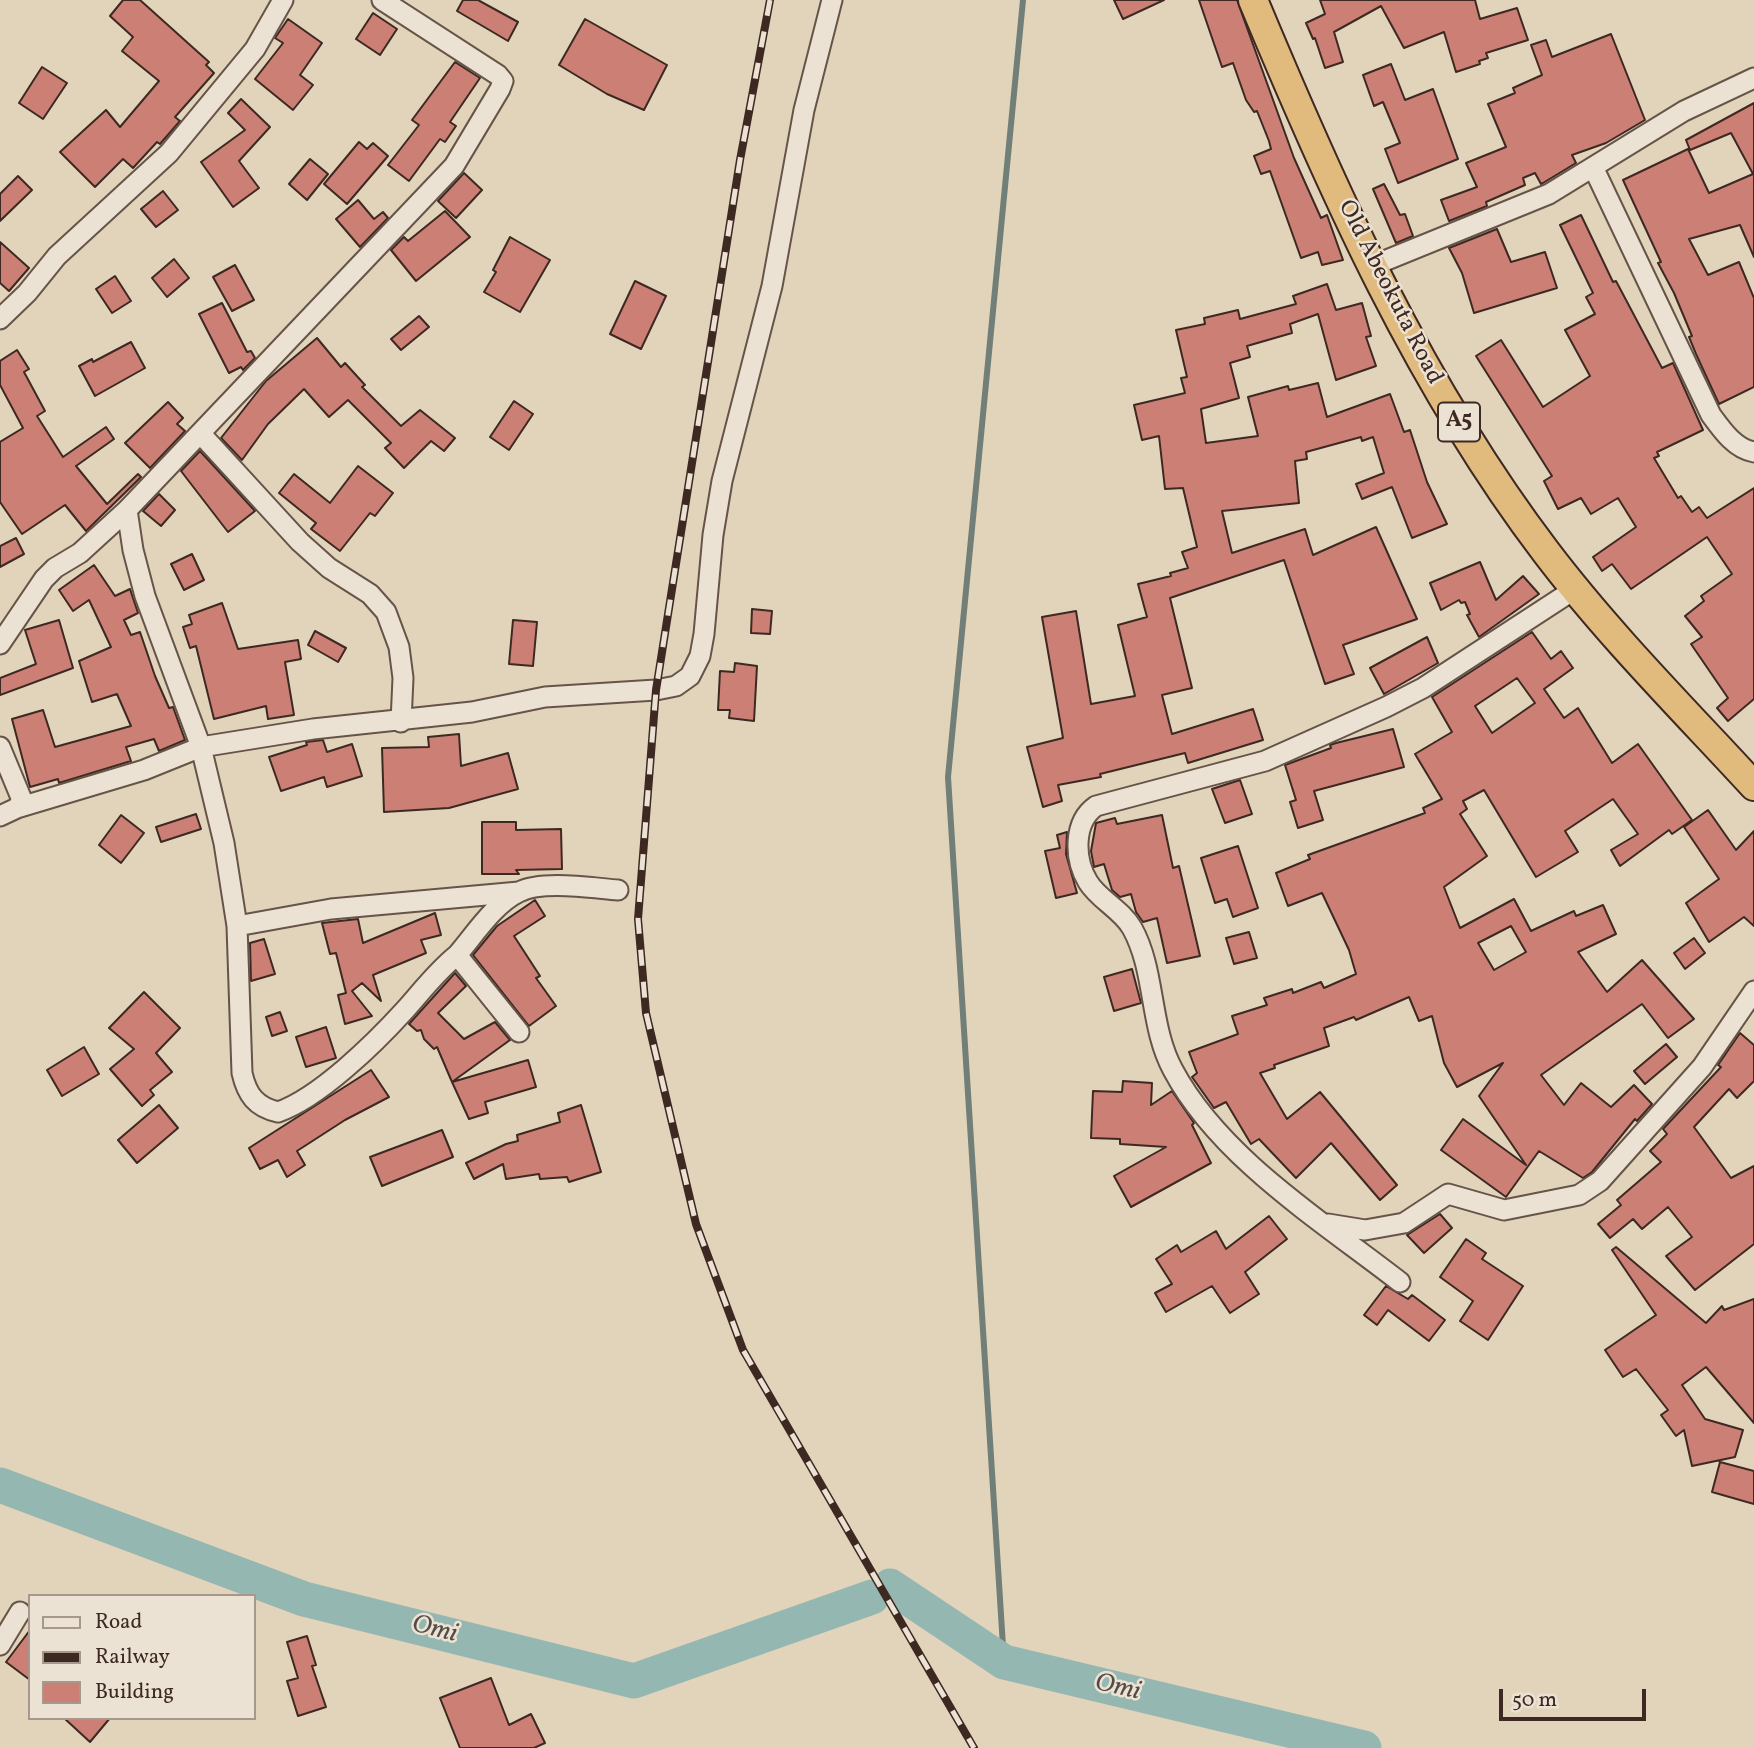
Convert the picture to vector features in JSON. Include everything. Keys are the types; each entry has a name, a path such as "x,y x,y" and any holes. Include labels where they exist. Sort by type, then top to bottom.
{"highway":[{"name":"Old Abeokuta Road","path":"1253,0 1305,125 1372,266 1450,408 1545,550 1575,589 1754,786"}],"street":[{"path":"0,318 27,293 57,256 169,153 255,49 283,0"},
{"path":"0,643 44,579 55,568 80,553 127,510 454,166 500,89 503,81 498,75 382,0"},
{"path":"8,812 144,770 201,747 313,729 401,722 545,697 656,691 676,686 690,676 700,656 704,634 713,535 722,481 772,286 804,110 832,0"},
{"path":"1372,266 1538,199 1594,169 1684,111 1754,78"},
{"path":"1594,169 1711,415 1725,433 1745,450 1754,452"},
{"path":"201,434 300,542 329,568 370,594 386,612 401,657 401,722"},
{"path":"127,510 133,550 145,596 201,747 224,844 237,926 242,1073 245,1086 256,1103 278,1112 295,1106 320,1089 403,1012 494,912 519,892"},
{"path":"1400,1282 1278,1190 1203,1114 1173,1070 1161,1042 1139,945 1132,928 1089,884 1081,863 1078,842 1083,820 1086,813 1096,806 1265,761 1386,707 1423,688 1575,589"},
{"path":"0,747 22,800 8,812"},
{"path":"237,926 331,909 519,892 555,886 618,890"},
{"path":"457,955 519,1031"},
{"path":"1323,1224 1365,1230 1404,1223 1448,1194 1504,1210 1579,1195 1600,1181 1702,1067 1754,991"},
{"path":"0,1645 20,1612"}],"building":[{"path":"123,0 140,0 209,62 206,65 214,73 175,117 180,121 160,144 157,142 133,168 123,159 95,187 60,152 106,110 120,127 159,81 122,51 133,37 110,16"},
{"path":"463,0 478,0 518,22 508,41 457,11"},
{"path":"1114,0 1164,0 1123,19"},
{"path":"1199,0 1237,0 1294,158 1321,218 1327,215 1343,260 1322,265 1318,252 1301,258 1270,171 1261,174 1254,156 1271,149 1269,141 1257,111 1254,112 1246,100 1233,63 1222,67"},
{"path":"1320,0 1475,0 1480,19 1517,8 1528,40 1486,53 1488,58 1479,61 1480,64 1456,72 1444,32 1404,48 1381,6 1334,32 1343,62 1325,68 1315,38 1313,39 1306,23 1325,14"},
{"path":"373,13 397,29 380,55 356,39"},
{"path":"288,19 322,43 300,75 313,85 293,110 255,79 283,43 275,38"},
{"path":"585,19 667,65 644,110 607,94 559,65"},
{"path":"1611,34 1645,120 1606,143 1572,155 1576,163 1543,183 1541,184 1535,173 1523,178 1525,185 1486,202 1487,206 1449,221 1441,200 1477,187 1466,163 1506,147 1488,104 1515,93 1513,88 1542,75 1531,45 1546,40 1552,57"},
{"path":"455,62 480,78 450,122 456,126 445,142 440,139 409,181 388,165 419,125 412,120"},
{"path":"1391,64 1405,100 1433,89 1458,159 1398,183 1385,149 1400,143 1383,102 1374,106 1363,75"},
{"path":"42,67 67,83 43,119 19,103"},
{"path":"241,99 270,127 239,161 259,188 233,207 201,162 245,130 228,113"},
{"path":"1754,103 1754,257 1740,225 1689,239 1708,275 1739,262 1754,298 1754,387 1719,404 1689,337 1692,336 1674,293 1658,263 1661,262 1623,180 1688,149 1709,193 1753,174 1731,133 1690,150 1686,140"},
{"path":"359,142 367,149 373,143 388,156 347,204 324,184"},
{"path":"310,159 328,174 307,200 289,184"},
{"path":"464,173 482,190 456,218 438,201"},
{"path":"18,176 32,190 0,221 0,194"},
{"path":"1384,184 1400,215 1405,214 1413,236 1396,243 1373,189"},
{"path":"163,191 178,210 156,227 141,209"},
{"path":"358,200 374,219 383,212 388,218 360,247 336,219"},
{"path":"445,211 470,237 416,281 391,250 404,237 408,241"},
{"path":"1581,215 1613,282 1616,281 1662,368 1673,363 1703,430 1657,452 1659,456 1654,458 1678,498 1681,496 1692,512 1699,507 1707,518 1754,488 1754,699 1728,721 1717,708 1728,698 1691,644 1702,637 1685,616 1704,601 1701,596 1732,574 1707,537 1631,589 1612,564 1602,571 1593,557 1636,527 1618,498 1591,514 1581,498 1558,509 1544,481 1552,476 1476,356 1501,340 1543,407 1590,376 1565,330 1595,314 1586,297 1593,293 1560,225"},
{"path":"1497,229 1511,262 1545,252 1557,288 1474,313 1462,273 1449,248"},
{"path":"510,237 550,260 520,312 484,292 496,272 493,270"},
{"path":"0,242 29,268 9,291 0,283"},
{"path":"174,259 189,278 167,297 152,278"},
{"path":"235,265 254,300 232,311 213,277"},
{"path":"115,276 131,301 112,313 96,289"},
{"path":"635,281 666,296 641,349 610,334"},
{"path":"1327,284 1336,310 1362,303 1371,336 1366,337 1376,366 1336,380 1318,314 1290,324 1292,333 1247,346 1250,357 1230,363 1239,398 1201,409 1206,443 1258,436 1248,397 1288,386 1289,390 1318,383 1327,417 1390,394 1404,432 1410,430 1427,482 1447,524 1412,538 1392,487 1362,499 1356,484 1384,473 1373,437 1362,441 1361,437 1306,452 1307,459 1295,461 1299,503 1222,511 1232,553 1305,529 1313,555 1376,527 1417,619 1343,645 1354,674 1325,684 1284,560 1170,598 1192,688 1162,695 1172,734 1253,709 1263,740 1188,763 1185,753 1100,774 1101,777 1058,785 1062,801 1043,807 1027,747 1063,738 1042,617 1076,611 1091,704 1135,696 1118,625 1147,617 1138,584 1171,576 1170,573 1188,568 1182,552 1197,547 1183,488 1165,489 1159,436 1142,440 1134,405 1185,393 1181,378 1187,377 1176,330 1205,324 1204,318 1238,310 1240,319 1296,304 1293,296"},
{"path":"222,303 247,352 251,351 255,358 243,370 241,367 229,373 199,314"},
{"path":"419,316 429,327 401,350 391,339"},
{"path":"317,338 341,367 345,363 365,385 362,387 401,426 420,410 455,438 444,451 431,441 404,468 385,448 391,443 348,400 329,417 304,389 268,424 242,460 221,438 266,381"},
{"path":"131,342 145,368 95,396 79,366 92,359 93,362"},
{"path":"17,350 29,369 24,372 45,411 37,416 63,457 106,427 114,439 76,466 107,504 138,474 141,477 86,531 65,505 22,534 0,502 0,442 23,428 0,385 0,361"},
{"path":"514,401 533,414 509,450 490,437"},
{"path":"168,402 183,418 177,424 185,431 150,468 125,443"},
{"path":"200,451 255,511 228,532 181,471"},
{"path":"358,466 393,493 375,516 370,513 340,551 311,529 316,523 279,493 294,474 330,503"},
{"path":"159,494 175,510 161,526 143,511"},
{"path":"16,538 24,554 0,567 0,546"},
{"path":"192,554 204,580 184,590 171,564"},
{"path":"1480,562 1496,600 1523,576 1539,594 1479,637 1467,615 1470,614 1465,602 1461,603 1459,600 1441,610 1430,583"},
{"path":"94,565 115,596 130,589 138,613 124,620 131,635 140,632 155,676 169,708 173,707 185,740 159,751 154,739 126,747 131,761 59,783 58,779 30,787 12,719 43,710 55,747 131,726 117,694 92,702 79,661 111,647 89,600 73,611 59,590"},
{"path":"222,603 238,649 298,640 301,659 285,662 294,715 268,719 266,706 214,719 196,646 190,648 183,627 192,624 189,615"},
{"path":"752,609 772,611 770,634 751,633"},
{"path":"59,620 73,668 0,695 0,678 36,664 25,630"},
{"path":"513,620 537,622 533,666 509,664"},
{"path":"315,631 346,648 338,662 308,645"},
{"path":"1532,632 1551,659 1561,651 1573,668 1544,689 1564,718 1578,708 1612,763 1638,744 1692,820 1672,834 1669,830 1620,866 1611,850 1638,834 1613,799 1565,831 1578,852 1536,877 1484,790 1463,801 1467,809 1460,814 1487,856 1444,887 1460,928 1514,899 1531,931 1574,911 1576,916 1603,905 1616,934 1578,952 1607,992 1642,960 1694,1019 1668,1038 1642,1004 1541,1075 1564,1105 1581,1083 1611,1107 1634,1085 1652,1104 1637,1121 1635,1119 1592,1172 1583,1178 1539,1151 1506,1197 1441,1150 1463,1119 1526,1165 1479,1096 1503,1063 1457,1087 1444,1063 1432,1016 1419,1021 1409,997 1356,1020 1354,1017 1324,1028 1329,1046 1274,1065 1275,1068 1260,1073 1287,1119 1320,1092 1397,1185 1380,1200 1331,1143 1296,1178 1259,1139 1251,1144 1226,1102 1214,1108 1192,1077 1197,1073 1189,1052 1238,1034 1232,1016 1267,1005 1264,998 1292,989 1293,993 1321,982 1324,988 1356,974 1349,950 1322,893 1288,906 1276,873 1310,859 1308,855 1425,813 1423,808 1442,799 1415,754 1452,732 1432,697","holes":["1517,678 1535,703 1492,733 1475,706","1511,926 1526,952 1494,970 1478,943"]},
{"path":"1427,637 1438,663 1384,694 1370,668"},
{"path":"735,663 757,666 754,721 729,718 730,710 718,710 720,671 734,672"},
{"path":"1393,729 1404,767 1314,791 1323,820 1298,828 1290,802 1296,800 1285,765 1331,748 1330,745 1336,743"},
{"path":"459,734 461,766 508,753 518,789 449,808 384,812 382,748 429,747 428,737"},
{"path":"323,740 327,752 352,744 362,776 327,787 324,777 281,791 269,757 307,745 306,742"},
{"path":"1240,780 1252,814 1225,823 1212,789"},
{"path":"1708,810 1736,850 1754,831 1754,926 1744,917 1709,942 1686,903 1719,879 1684,827"},
{"path":"196,814 201,829 161,842 156,827"},
{"path":"121,815 144,833 121,863 99,845"},
{"path":"1162,815 1173,868 1179,866 1200,956 1167,963 1157,918 1143,922 1136,912 1131,894 1120,897 1112,890 1104,864 1094,867 1091,851 1096,823 1115,818 1117,824"},
{"path":"482,822 516,822 516,830 561,829 562,869 516,870 519,874 482,874"},
{"path":"1067,832 1066,854 1077,893 1056,898 1045,851 1060,848 1057,835"},
{"path":"1238,846 1258,908 1233,917 1227,899 1215,903 1201,858"},
{"path":"535,900 545,916 514,936 540,976 536,978 556,1006 529,1026 473,955 497,926"},
{"path":"435,913 441,935 421,940 426,953 373,975 381,1001 362,983 352,991 372,1016 345,1024 338,995 346,993 336,953 330,954 322,923 358,919 363,943"},
{"path":"1249,932 1257,958 1234,964 1226,938"},
{"path":"1694,938 1705,953 1685,969 1674,953"},
{"path":"264,939 275,974 251,981 250,943"},
{"path":"1132,969 1141,1003 1114,1011 1104,977"},
{"path":"455,973 466,986 438,1013 464,1039 495,1022 510,1040 452,1082 437,1047 434,1049 424,1039 421,1030 417,1031 409,1024"},
{"path":"144,992 180,1028 156,1053 172,1072 150,1090 154,1095 142,1106 110,1069 134,1049 109,1028"},
{"path":"280,1012 287,1031 272,1036 266,1017"},
{"path":"326,1027 336,1058 306,1067 296,1037"},
{"path":"1740,1033 1754,1045 1754,1081 1737,1098 1729,1089 1694,1127 1731,1178 1754,1166 1754,1244 1695,1290 1666,1256 1692,1237 1668,1207 1642,1229 1633,1219 1610,1238 1598,1224 1621,1205 1617,1200 1661,1162 1650,1151 1667,1134 1663,1129 1721,1067 1718,1065"},
{"path":"1666,1044 1677,1057 1645,1084 1634,1071"},
{"path":"84,1047 99,1074 62,1096 47,1070"},
{"path":"528,1060 536,1087 485,1102 488,1113 469,1119 452,1082"},
{"path":"371,1070 389,1097 345,1120 297,1151 305,1165 287,1177 278,1160 260,1169 249,1148"},
{"path":"1123,1081 1152,1083 1151,1105 1172,1091 1194,1123 1192,1125 1211,1163 1131,1207 1114,1176 1166,1147 1120,1144 1120,1139 1091,1138 1093,1091 1122,1092"},
{"path":"159,1105 178,1128 137,1163 118,1140"},
{"path":"581,1105 601,1172 569,1182 567,1177 540,1179 539,1174 506,1179 503,1164 474,1179 466,1163 518,1141 517,1135 560,1122 558,1113"},
{"path":"442,1130 453,1157 382,1186 370,1157"},
{"path":"1440,1214 1452,1228 1424,1253 1407,1235"},
{"path":"1269,1216 1287,1239 1245,1272 1259,1294 1230,1313 1212,1286 1166,1312 1155,1293 1172,1284 1156,1259 1177,1245 1181,1252 1216,1231 1226,1249"},
{"path":"1466,1239 1486,1253 1482,1259 1523,1286 1488,1340 1460,1321 1473,1301 1440,1277"},
{"path":"1616,1247 1706,1323 1722,1306 1724,1310 1754,1299 1754,1423 1706,1367 1682,1385 1705,1419 1743,1430 1735,1457 1692,1466 1684,1430 1676,1436 1661,1415 1668,1410 1636,1369 1623,1377 1605,1350 1656,1315 1612,1250"},
{"path":"1386,1286 1408,1299 1412,1295 1445,1320 1429,1341 1388,1310 1377,1325 1364,1315"},
{"path":"1720,1462 1754,1471 1754,1504 1712,1492"},
{"path":"28,1633 28,1678 6,1662"},
{"path":"307,1636 316,1665 312,1666 326,1707 298,1716 287,1681 298,1678 287,1642"},
{"path":"491,1678 509,1725 531,1714 545,1743 534,1748 460,1748 440,1698"},
{"path":"66,1720 108,1720 90,1742"}],"waterway":[{"path":"1004,1662 948,777 1023,0"},
{"name":"Omi","path":"0,1485 304,1599 634,1681 872,1597"},
{"name":"Omi","path":"890,1586 1004,1662 1364,1748"}],"railway":[{"path":"770,0 740,160 656,690 638,919 646,1013 696,1224 743,1350 974,1748"}]}
